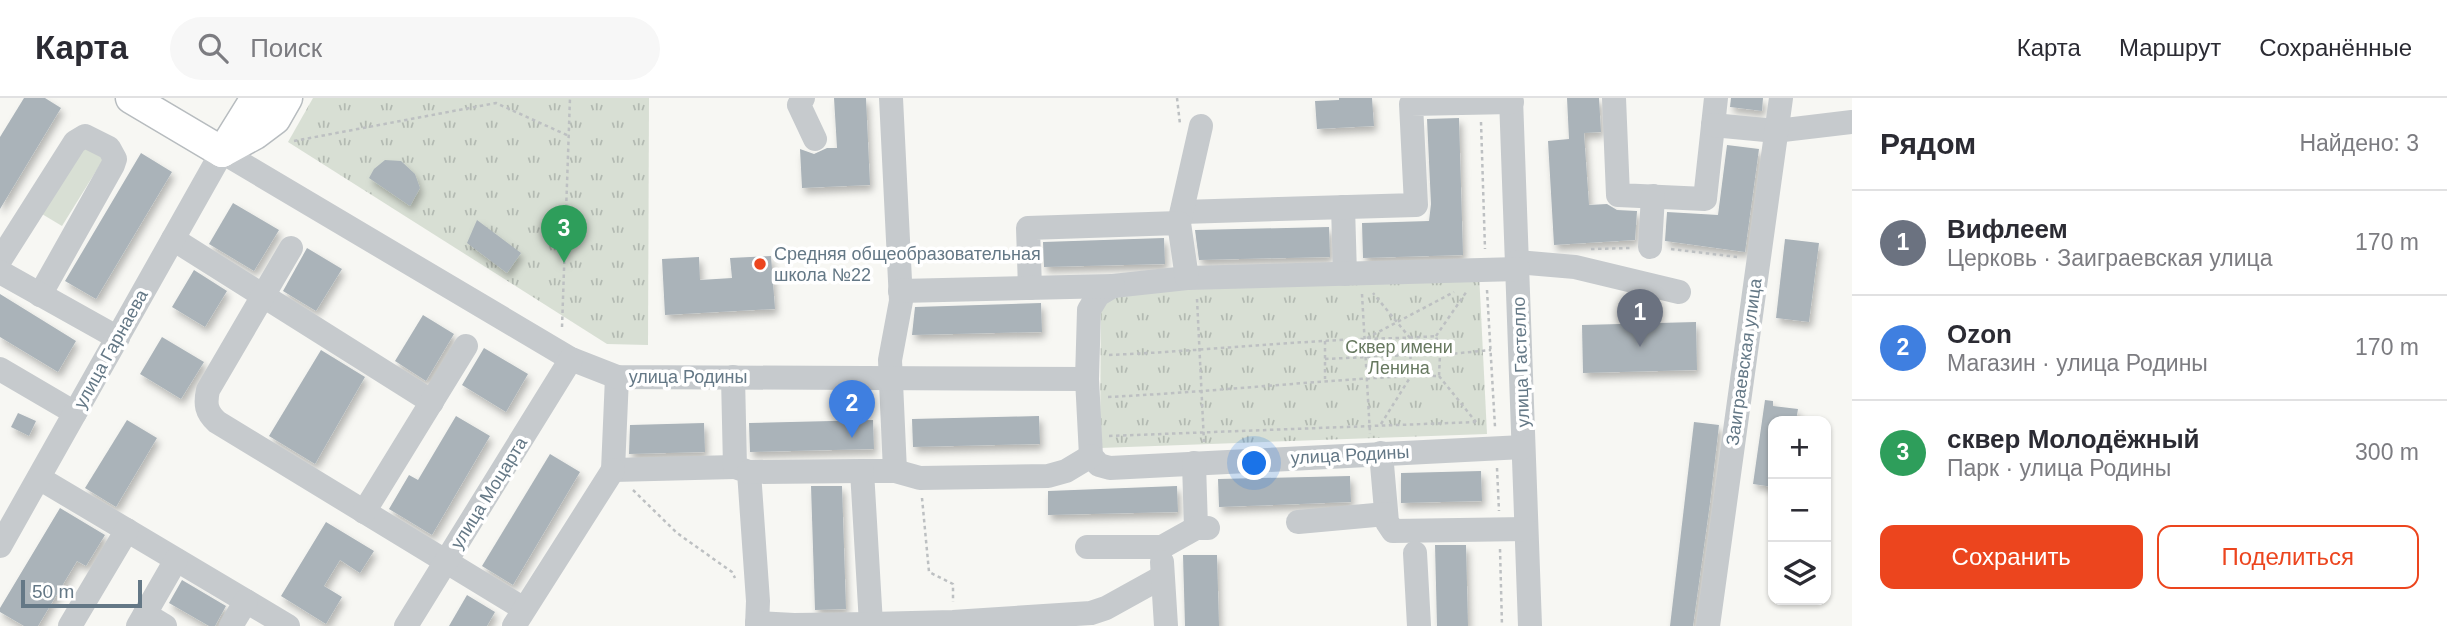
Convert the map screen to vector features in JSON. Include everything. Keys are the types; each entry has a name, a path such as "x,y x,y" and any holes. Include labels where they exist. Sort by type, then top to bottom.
{"main road":[{"path":"131,98 222,152 255,134 275,118 287,98"},
{"name":"улица Гарнаева","path":"222,152 256,98"}],"street":[{"path":"803,98 799,105 815,139"},
{"path":"891,98 900,290 898,322 890,360 895,471"},
{"path":"1614,98 1618,195 1705,199 1716,98"},
{"name":"Заиграевская улица","path":"1707,626 1781,98"},
{"path":"1030,288 1028,228 1343,207 1416,205 1411,104 1512,100"},
{"name":"улица Гастелло","path":"1512,100 1530,626"},
{"path":"1713,125 1776,131 1852,122"},
{"path":"1191,278 1180,217 1202,126"},
{"path":"0,260 75,142 85,136 109,148 115,159 113,165 40,295"},
{"name":"улица Гарнаева","path":"0,545 222,152"},
{"name":"улица Родины","path":"222,152 571,359 617,377 1088,378"},
{"path":"1650,247 1653,196"},
{"path":"1343,207 1358,278"},
{"path":"173,239 432,402"},
{"path":"291,248 208,390 205,402 208,413 217,422 446,561 519,618 613,470 617,377"},
{"path":"900,290 1112,286 1191,278 1479,276 1518,266 1575,267 1679,292"},
{"path":"0,272 118,338"},
{"path":"613,470 895,471 920,478 1048,477 1066,471 1091,456 1088,378 1090,310 1098,295 1112,286"},
{"path":"364,512 466,346"},
{"name":"улица Моцарта","path":"406,626 571,359"},
{"path":"0,369 75,414"},
{"path":"733,377 758,601 757,624 953,622 1091,613 1106,608 1162,577"},
{"name":"улица Родины","path":"1091,456 1098,465 1110,468 1523,447"},
{"path":"1376,453 1389,527 1399,533 1526,529"},
{"path":"1087,547 1162,547 1202,528 1200,462"},
{"path":"862,471 871,624"},
{"path":"38,478 288,626"},
{"path":"1298,522 1386,514"},
{"path":"70,626 127,530"},
{"path":"1162,547 1166,626"},
{"path":"1415,553 1419,626"},
{"path":"150,622 176,560"},
{"path":"231,626 246,601"}],"path":[{"path":"562,327 570,98"},
{"path":"1481,102 1479,276 1491,350 1502,626"},
{"path":"294,141 496,103 569,136"},
{"path":"1586,249 1650,247 1702,251 1758,260"},
{"path":"1107,436 1476,422 1439,376 1440,355 1436,336 1479,276"},
{"path":"1191,278 1199,351 1203,432 1200,462"},
{"path":"1358,278 1410,338 1411,376 1380,425"},
{"path":"1358,278 1370,426 1376,453"},
{"path":"1365,340 1462,288"},
{"path":"1088,378 1199,351 1436,336"},
{"path":"1325,341 1325,380"},
{"path":"1440,355 1491,350"},
{"path":"1325,359 1410,355"},
{"path":"1088,378 1200,393 1325,380 1439,376"},
{"path":"613,470 677,533 732,572 737,582"},
{"path":"920,478 929,572 953,584"}],"green space":[{"path":"313,98 649,98 648,345 607,344 288,142"},
{"path":"71,133 106,155 62,226 27,205"},
{"name":"Сквер имени Ленина","path":"1479,273 1487,434 1100,448 1101,292"}],"building":[{"path":"24,98 45,98 61,108 0,209 0,137"},
{"path":"834,98 866,98 870,185 802,188 800,149 814,154 827,148 837,148"},
{"path":"1372,98 1374,126 1317,129 1315,101"},
{"path":"1567,98 1599,98 1601,132 1584,133 1589,205 1607,204 1617,210 1637,211 1635,240 1554,245 1548,141 1569,139"},
{"path":"1731,98 1763,98 1762,111 1730,107"},
{"path":"1459,118 1463,255 1363,258 1362,223 1429,221 1431,204 1427,119"},
{"path":"1727,145 1759,149 1745,252 1665,241 1667,212 1718,215"},
{"path":"141,153 172,172 96,299 65,281"},
{"path":"385,160 401,161 415,174 420,188 410,206 369,178 374,169"},
{"path":"233,203 279,230 254,271 209,244"},
{"path":"477,220 521,253 507,273 467,243"},
{"path":"1329,227 1330,257 1199,260 1195,230"},
{"path":"1164,238 1165,264 1044,267 1043,242"},
{"path":"1785,239 1819,243 1809,322 1776,318"},
{"path":"307,248 342,269 316,311 283,291"},
{"path":"771,256 775,309 665,315 662,259 699,257 700,280 732,278 730,258"},
{"path":"194,270 227,291 205,327 172,307"},
{"path":"0,294 76,341 58,372 0,337"},
{"path":"1041,303 1042,332 912,335 915,307"},
{"path":"423,315 454,334 426,381 395,361"},
{"path":"1696,322 1697,370 1583,373 1582,325"},
{"path":"162,337 204,362 181,399 140,374"},
{"path":"484,348 528,374 506,412 462,385"},
{"path":"321,350 365,377 315,464 269,436"},
{"path":"1765,400 1773,401 1773,406 1798,409 1797,416 1768,416 1768,486 1753,484"},
{"path":"18,413 36,421 29,436 11,427"},
{"path":"456,416 490,436 432,535 389,509 409,475 418,480"},
{"path":"1039,416 1040,444 913,447 912,419"},
{"path":"127,420 157,438 116,507 85,488"},
{"path":"873,420 874,449 750,452 749,423"},
{"path":"1694,422 1719,425 1710,503 1693,626 1670,626"},
{"path":"704,423 705,452 629,454 630,425"},
{"path":"550,454 580,472 513,585 482,566"},
{"path":"1481,471 1482,501 1401,503 1401,473"},
{"path":"1350,476 1351,502 1219,507 1218,479"},
{"path":"811,486 842,486 846,609 815,610"},
{"path":"1177,486 1178,512 1048,515 1048,491"},
{"path":"60,508 105,535 86,566 77,561 38,626 24,626 0,612 0,608"},
{"path":"326,522 374,551 360,573 340,560 324,586 342,597 326,624 281,596"},
{"path":"1435,545 1466,545 1468,626 1437,626"},
{"path":"1183,555 1217,555 1219,626 1185,626"},
{"path":"182,580 226,606 215,626 209,626 169,603"},
{"path":"467,595 495,612 487,626 449,626"}],"place":[{"name":"сквер Молодёжный","path":"564,263"},
{"name":"Средняя общеобразовательная школа №22","path":"760,264"},
{"name":"Вифлеем","path":"1640,347"},
{"name":"Ozon","path":"852,438"}]}
